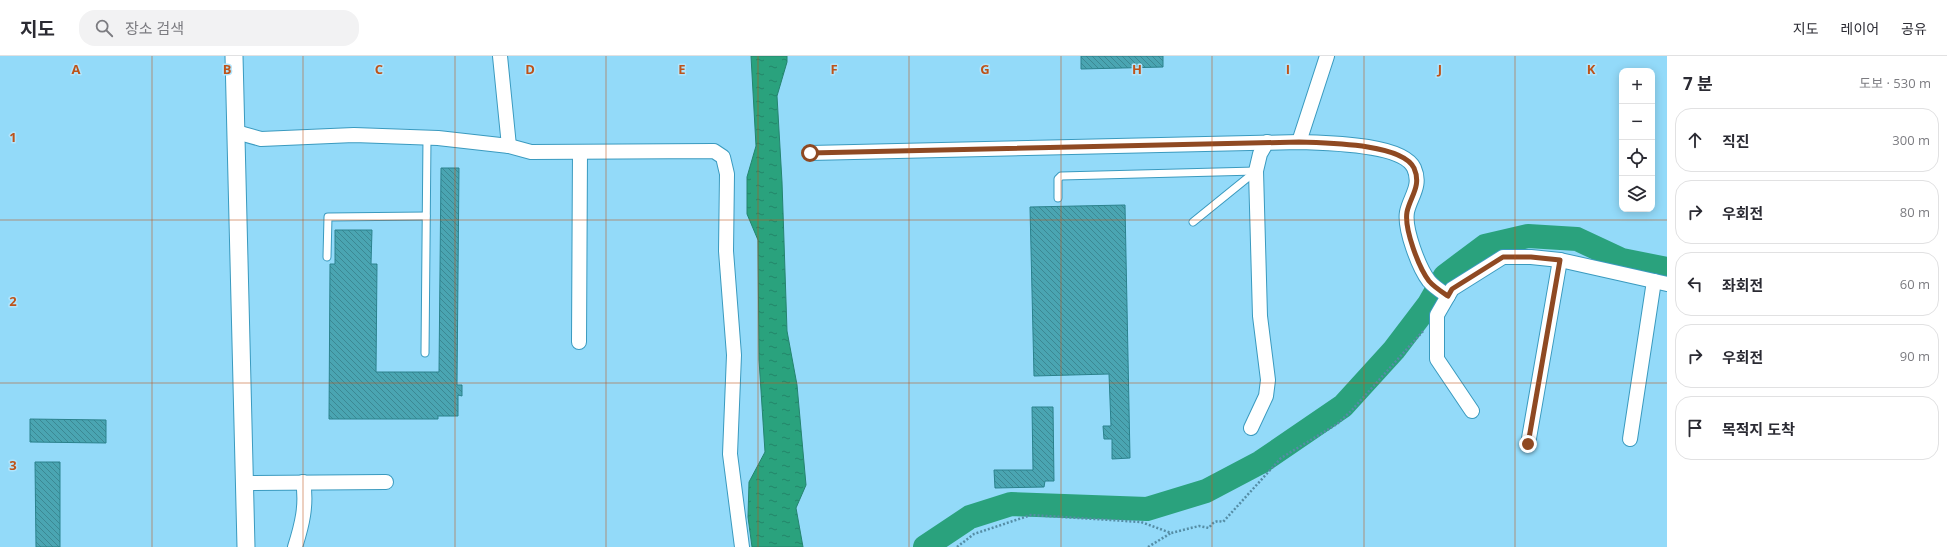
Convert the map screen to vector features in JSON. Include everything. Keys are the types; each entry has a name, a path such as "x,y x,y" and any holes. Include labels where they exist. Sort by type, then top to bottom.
{"street":[{"path":"234,56 246,547"},
{"path":"500,56 509,146"},
{"path":"1299,142 1328,56"},
{"path":"236,132 261,139 354,135 427,138 509,146 531,152 714,151 723,157 727,174 726,251 734,355 730,454 742,547"},
{"path":"1251,428 1266,396 1268,380 1260,316 1256,171 1260,154 1266,142"},
{"path":"810,153 1299,142 1351,144 1400,154 1414,168 1417,186 1407,212 1410,240 1430,281 1446,295"},
{"path":"579,342 580,152"},
{"path":"1472,411 1437,359 1437,315 1446,295 1452,289 1503,257 1531,257 1560,260 1660,282 1630,439"},
{"path":"1528,444 1560,260"},
{"path":"295,547 302,524 306,498 303,482"},
{"path":"244,483 386,482"}],"lane":[{"path":"425,353 427,138"},
{"path":"1058,198 1058,179 1062,176 1256,171"},
{"path":"1193,222 1256,171"},
{"path":"328,257 328,217 426,216"}],"path":[{"path":"1148,547 1171,533 1198,526 1209,528 1213,522 1223,522 1281,458 1337,424 1352,411 1437,315"},
{"path":"957,547 974,534 1032,515 1141,522 1171,533"}],"water":[{"path":"751,56 787,56 787,62 777,96 782,182 787,331 797,385 806,485 796,508 803,547 752,547 748,517 749,482 765,452 759,360 758,240 747,214 747,177 756,146"}],"building":[{"path":"1081,56 1163,56 1163,67 1081,69"},
{"path":"441,168 459,168 457,385 462,385 462,396 458,395 458,416 438,416 438,419 329,419 330,264 335,264 335,230 372,230 371,264 377,264 376,372 439,372"},
{"path":"1125,205 1130,458 1112,459 1112,439 1104,439 1103,426 1111,426 1109,374 1034,376 1030,207"},
{"path":"1032,407 1053,407 1054,481 1045,481 1044,487 995,488 994,470 1033,470"},
{"path":"30,419 106,420 106,443 30,442"},
{"path":"35,462 60,462 60,547 36,547"}],"waterway":[{"path":"925,547 970,517 1011,504 1147,509 1206,491 1261,462 1343,406 1394,350 1429,304 1445,276 1485,246 1528,236 1577,239 1622,260 1667,269"}],"route":[{"path":"810,153 1299,142 1351,144 1400,154 1414,168 1417,186 1407,212 1410,240 1430,281 1448,296 1452,289 1503,257 1531,257 1560,260 1528,444"}]}
